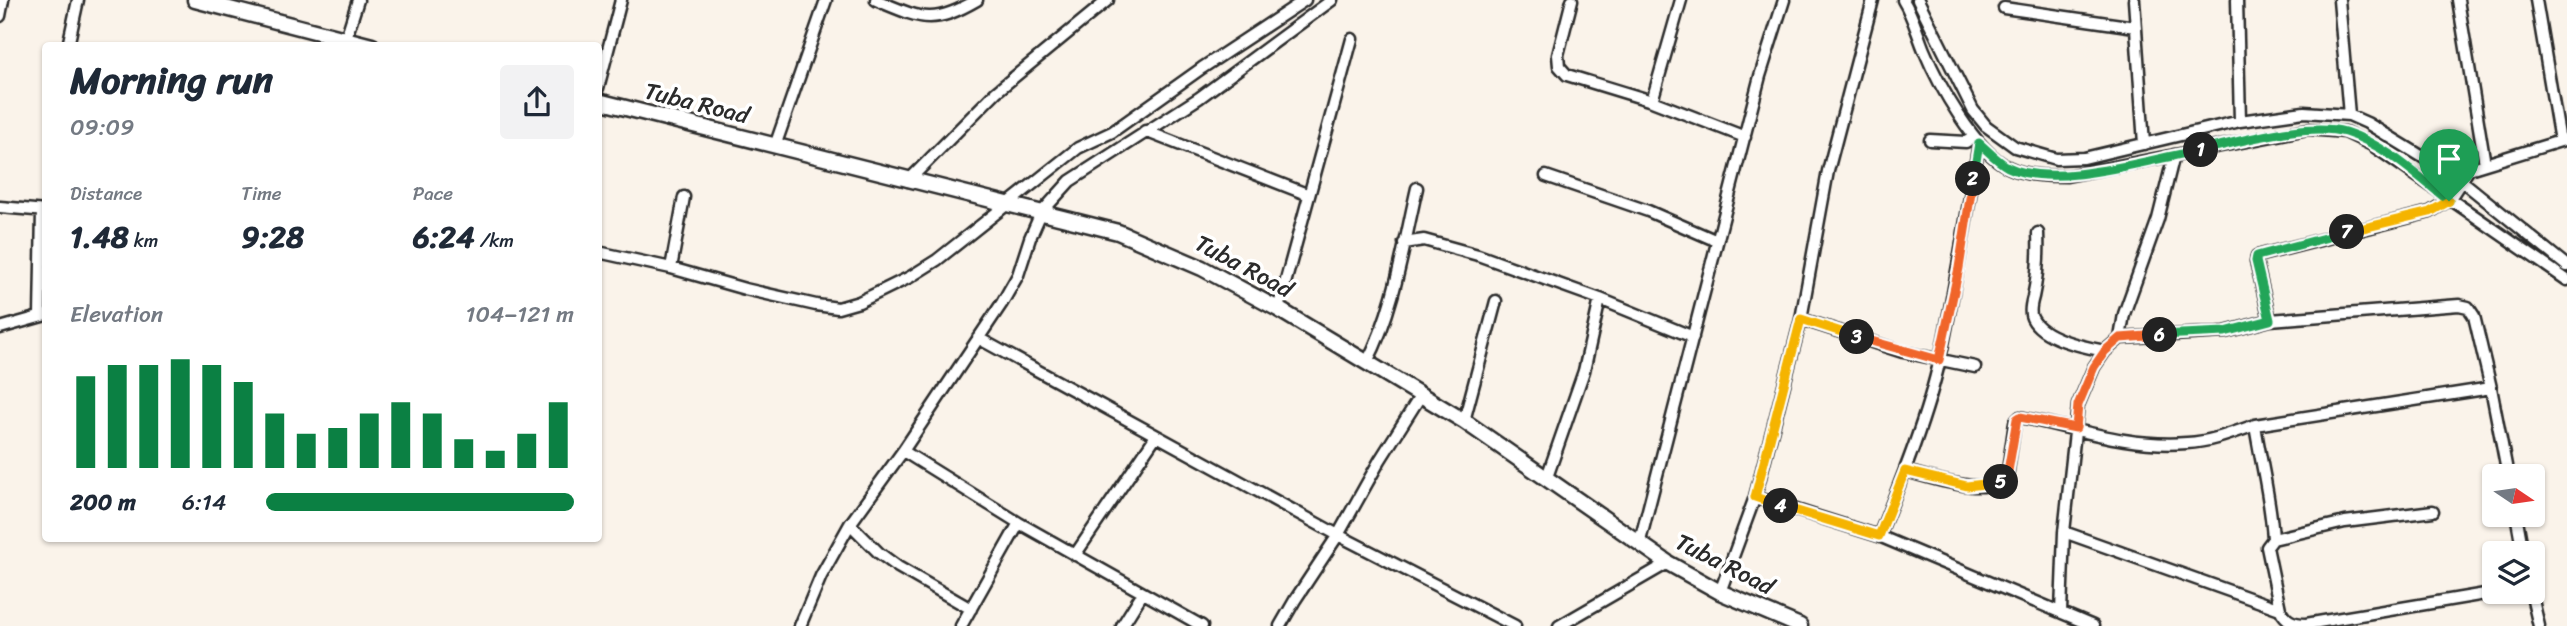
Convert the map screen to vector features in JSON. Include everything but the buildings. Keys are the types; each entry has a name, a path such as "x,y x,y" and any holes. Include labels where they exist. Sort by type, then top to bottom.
{"street":[{"path":"0,16 3,0"},
{"path":"69,42 78,0"},
{"path":"195,0 359,42"},
{"path":"346,38 358,0"},
{"path":"602,73 621,0"},
{"path":"775,146 826,0"},
{"path":"876,0 931,19 954,14 978,0"},
{"path":"908,181 996,92 1108,0"},
{"path":"602,253 671,268 745,289 838,308 859,302 910,277 1009,204 1078,148 1112,132 1305,0"},
{"path":"800,626 821,576 850,524 903,451 1018,275 1041,213 1070,181 1199,98 1332,0"},
{"path":"1572,0 1558,55 1559,66 1567,75 1652,101 1745,137"},
{"path":"1652,101 1681,0"},
{"path":"1640,541 1759,76 1784,0"},
{"path":"1720,592 1755,497 1801,319 1828,171 1873,0"},
{"path":"1903,0 1943,89 1976,140 2007,167 2034,176 2067,176 2308,129 2345,132 2455,191 2470,212 2567,280"},
{"path":"1918,0 1973,110 1986,127 2015,146 2056,159 2084,158 2240,121 2304,112 2349,115 2367,122 2455,191 2567,266"},
{"path":"2134,0 2144,144"},
{"path":"2236,0 2240,121"},
{"path":"2339,0 2349,115"},
{"path":"2458,0 2485,164"},
{"path":"2270,320 2257,256 2430,212 2455,191 2469,169 2564,140 2536,0"},
{"path":"2004,8 2135,27"},
{"path":"1278,309 1352,39"},
{"name":"Tuba Road","path":"602,102 1118,232 1161,249 1278,309 1464,421 1668,563 1720,592 1800,626"},
{"path":"1145,131 1309,195"},
{"path":"1930,140 1976,140"},
{"path":"1879,536 1905,471 1939,360 1959,268 1976,140"},
{"path":"2120,338 2123,314 2158,219 2174,155"},
{"path":"1546,176 1648,211 1717,241"},
{"path":"1367,362 1383,323 1417,188"},
{"path":"671,268 684,197"},
{"path":"0,207 42,211"},
{"path":"2038,233 2039,266 2031,317 2038,326 2051,334 2074,344 2105,351"},
{"path":"1405,243 1424,240 1478,255 1601,299 1693,337"},
{"path":"1547,477 1584,371 1601,299"},
{"path":"1464,421 1496,301"},
{"path":"2061,612 2064,532 2078,405 2094,367 2105,351 2120,338 2225,332 2270,320 2459,305 2468,307 2474,316 2506,464"},
{"path":"0,328 42,315"},
{"path":"1801,319 1903,352 1975,367"},
{"path":"978,338 1338,536 1515,626"},
{"path":"1905,471 1967,486 1995,484 2007,477 2017,419 2020,417 2132,441 2188,443 2223,436 2255,425 2491,388"},
{"path":"1280,626 1338,536 1380,460 1421,395"},
{"path":"2255,425 2263,477 2271,506 2273,539"},
{"path":"1074,555 1156,436"},
{"path":"903,451 1018,523 1202,626"},
{"path":"1755,497 1879,536 2093,626"},
{"path":"2433,511 2345,522 2273,539 2267,547 2280,608 2289,621 2306,624 2482,595"},
{"path":"961,626 1018,523"},
{"path":"850,524 898,567 971,609"},
{"path":"2064,532 2280,608"},
{"path":"1566,625 1668,563"},
{"path":"1122,626 1142,594"},
{"path":"2534,604 2539,626"}],"route":[{"path":"2308,129 2328,129 2345,132 2372,145 2449,201 2430,212 2262,253 2257,256 2256,261 2270,320 2225,332 2120,338 2105,351 2094,367 2078,405 2076,428 2020,417 2017,419 2007,477 1995,484 1967,486 1905,471 1879,536 1755,497 1801,319 1903,352 1939,360 1959,268 1979,143 2007,167 2034,176 2067,176 2262,137 2308,129"}]}
